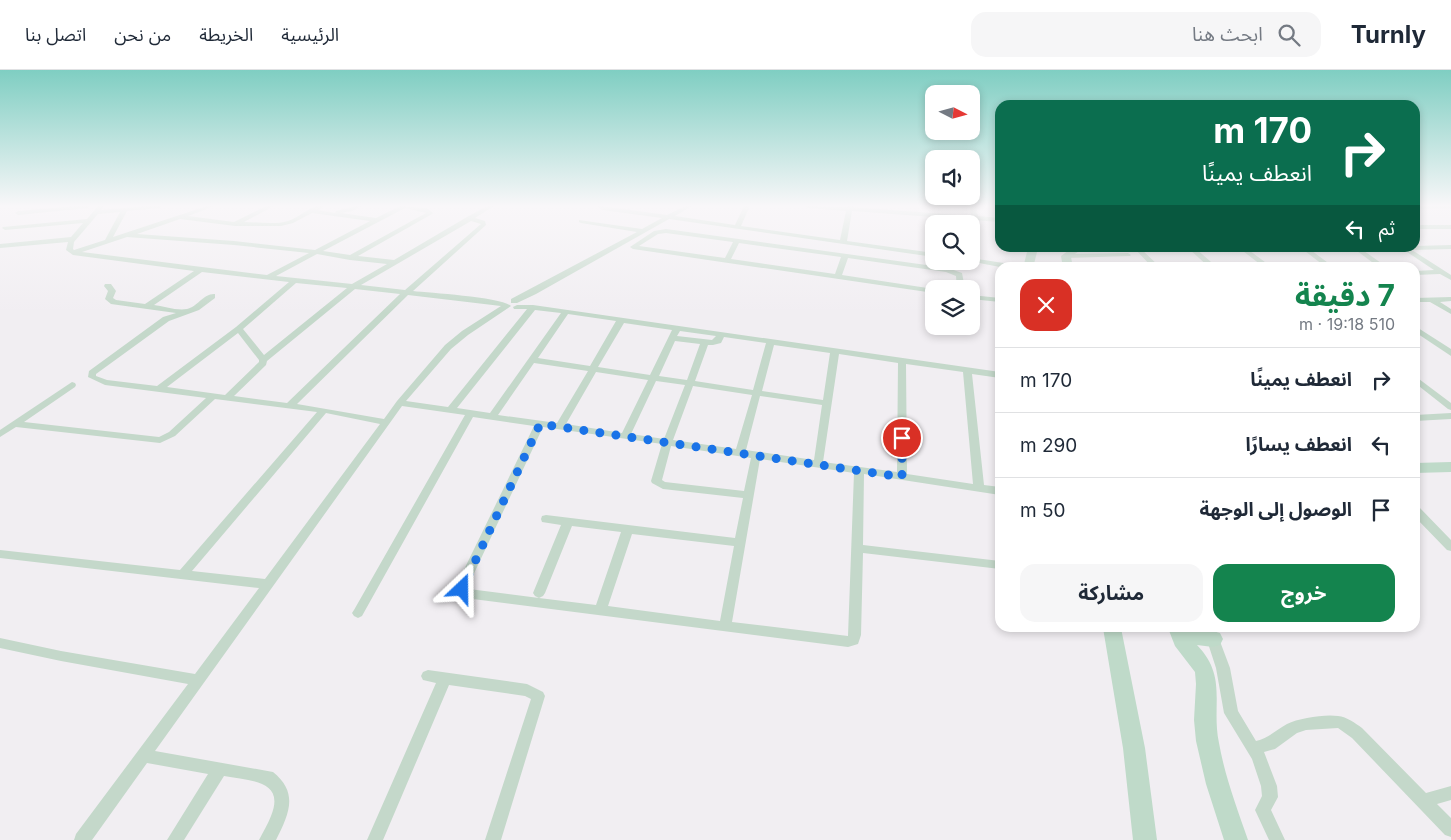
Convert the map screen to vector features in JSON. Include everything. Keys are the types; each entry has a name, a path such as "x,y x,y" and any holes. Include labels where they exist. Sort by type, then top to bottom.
{"street":[{"path":"0,246 43,242"},
{"path":"73,242 69,250 73,253 202,270 533,307 995,374"},
{"path":"73,253 107,242"},
{"path":"210,242 317,251 350,258 394,262"},
{"path":"269,277 335,242"},
{"path":"350,258 379,242"},
{"path":"228,397 260,366 263,360 302,330 339,297 428,242"},
{"path":"290,406 407,292 464,242"},
{"path":"82,840 400,403 448,347 465,333 510,305 622,242"},
{"path":"633,247 641,242"},
{"path":"727,261 737,242"},
{"path":"744,242 952,271 960,277 960,280"},
{"path":"836,242 925,254"},
{"path":"617,245 925,291"},
{"path":"1420,248 1451,247"},
{"path":"1066,256 1072,252"},
{"path":"1141,252 1152,262"},
{"path":"1196,252 1208,262"},
{"path":"1248,252 1262,262"},
{"path":"1308,252 1322,262"},
{"path":"1362,252 1376,262"},
{"path":"1411,252 1451,278"},
{"path":"1066,256 1128,255"},
{"path":"838,277 845,256"},
{"path":"1066,256 1067,262"},
{"path":"980,261 995,264"},
{"path":"146,307 202,270"},
{"path":"1420,273 1451,272"},
{"path":"160,388 239,329 295,280"},
{"path":"108,286 112,291 110,301 187,312"},
{"path":"212,296 196,308 159,324 92,373 94,379 324,410 387,422"},
{"path":"980,298 995,299"},
{"path":"1420,300 1451,299"},
{"path":"1432,300 1451,312"},
{"path":"450,411 533,307"},
{"path":"492,417 566,312"},
{"path":"560,427 622,320"},
{"path":"625,437 677,328"},
{"path":"239,329 263,360"},
{"path":"1420,330 1451,352"},
{"path":"672,338 705,343 717,342 721,334"},
{"path":"740,453 771,342"},
{"path":"705,343 656,477 658,483 749,495"},
{"path":"818,464 835,351"},
{"path":"532,360 827,402"},
{"path":"902,360 902,477"},
{"path":"967,370 978,488"},
{"path":"1420,383 1451,407"},
{"path":"0,434 72,385"},
{"path":"14,424 160,440 172,434 214,396"},
{"path":"400,403 995,490"},
{"path":"183,574 324,410"},
{"path":"358,614 470,414"},
{"path":"1420,418 1451,416"},
{"path":"540,424 462,589 469,594 842,642 853,640 855,635 859,470"},
{"path":"725,627 756,456"},
{"path":"1420,468 1451,467"},
{"path":"1420,515 1451,547"},
{"path":"546,519 740,543"},
{"path":"539,593 568,522"},
{"path":"600,611 628,529"},
{"path":"857,548 995,564"},
{"path":"0,554 268,584"},
{"path":"1113,632 1134,748 1145,840"},
{"path":"1178,632 1185,646 1198,659 1206,674 1204,702 1208,744 1216,783 1236,840"},
{"path":"1194,632 1211,633 1223,668 1230,713 1253,748 1261,764 1270,792 1270,797 1263,807 1264,814 1277,840"},
{"path":"0,643 61,656 198,680"},
{"path":"428,676 527,690 538,696 493,840"},
{"path":"375,840 445,678"},
{"path":"1253,748 1270,744 1299,725 1338,722 1353,729 1451,829"},
{"path":"144,756 268,777 277,783 282,792 283,803 278,819 267,840"},
{"path":"175,840 220,769"},
{"path":"1423,801 1451,793"}],"route":[{"path":"462,589 540,424 902,477 902,438"}]}
